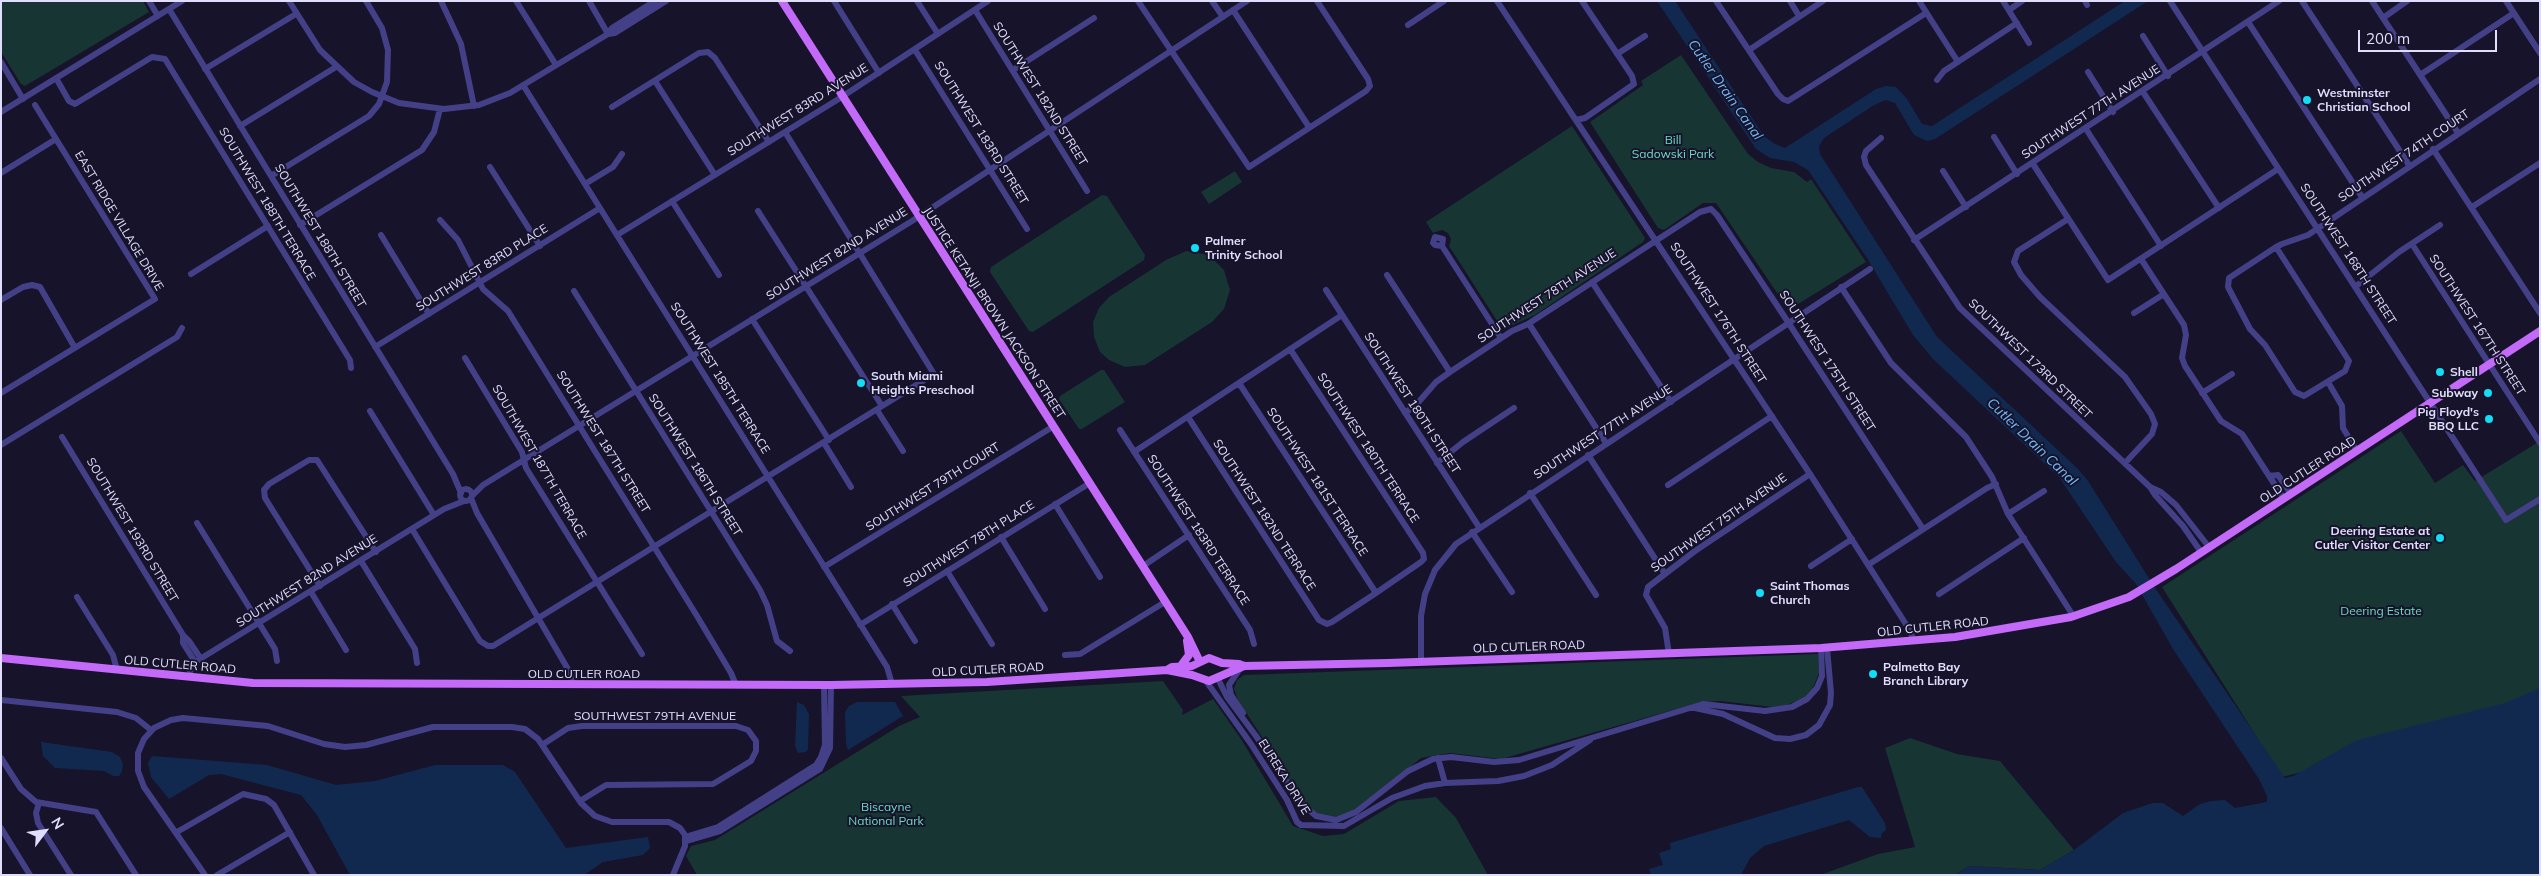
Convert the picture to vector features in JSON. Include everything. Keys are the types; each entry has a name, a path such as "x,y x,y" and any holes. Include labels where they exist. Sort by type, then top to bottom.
{"main road":[{"name":"JUSTICE KETANJI BROWN JACKSON STREET","path":"782,1 1188,637 1199,662"},
{"name":"OLD CUTLER ROAD","path":"1213,660 1242,668 1824,648 1997,632 2074,617 2115,603 2154,583 2540,331"},
{"name":"JUSTICE KETANJI BROWN JACKSON STREET","path":"1188,637 1213,660"},
{"path":"1180,667 1189,655 1188,637"},
{"name":"OLD CUTLER ROAD","path":"1,658 253,683 573,685 827,685 987,682 1167,670 1199,662"},
{"path":"1206,658 1213,660 1218,666 1218,677 1212,681 1203,679 1198,672 1199,662 1206,658"},
{"name":"OLD CUTLER ROAD","path":"1218,677 1242,668"},
{"name":"OLD CUTLER ROAD","path":"1167,670 1203,679"}],"street":[{"path":"149,1 158,16"},
{"path":"1,112 182,1"},
{"path":"289,1 316,44 336,67 354,82 382,96 410,106 440,109 474,106 499,98 608,34 615,33 666,1"},
{"path":"271,176 369,116 377,108 388,76 388,50 382,28 366,1"},
{"path":"441,1 458,35 474,106"},
{"path":"516,1 556,66"},
{"path":"589,1 608,34"},
{"path":"608,34 612,28 655,1"},
{"path":"834,1 880,72"},
{"path":"917,1 938,34"},
{"name":"SOUTHWEST 83RD AVENUE","path":"617,235 843,96 988,1"},
{"path":"1138,1 1248,167 1366,91 1370,86 1368,79 1317,1"},
{"path":"1212,1 1223,17"},
{"name":"SOUTHWEST 82ND AVENUE","path":"198,661 861,253 1247,1"},
{"path":"1408,25 1444,1"},
{"name":"SOUTHWEST 176TH STREET","path":"1497,1 1810,474 1909,629 1914,641"},
{"path":"1576,120 1585,118 1634,84 1632,76 1582,1"},
{"path":"1716,1 1778,94 1784,100 1793,99 1926,13"},
{"path":"1790,1 1799,16"},
{"path":"1748,50 1823,1"},
{"path":"1919,1 1958,62"},
{"path":"2003,1 2030,43"},
{"path":"2009,10 2022,1"},
{"name":"SOUTHWEST 168TH STREET","path":"2170,1 2506,520 2540,499"},
{"name":"SOUTHWEST 77TH AVENUE","path":"1914,240 2168,76 2279,1"},
{"path":"2302,1 2409,165"},
{"path":"2372,1 2458,133"},
{"path":"2383,18 2407,1"},
{"path":"2506,1 2540,52"},
{"name":"SOUTHWEST 188TH STREET","path":"169,9 522,588 569,671 573,685"},
{"name":"SOUTHWEST 182ND STREET","path":"975,10 1087,190"},
{"path":"1233,10 1309,128"},
{"path":"2420,75 2514,13"},
{"path":"205,69 296,14"},
{"path":"1013,70 1094,18"},
{"path":"2248,22 2362,197"},
{"path":"1936,80 1944,71 2017,23"},
{"path":"1617,54 1645,36"},
{"path":"2143,36 2168,76"},
{"name":"SOUTHWEST 183RD STREET","path":"915,50 1027,229"},
{"path":"612,107 699,53 708,52 716,58 769,142"},
{"name":"SOUTHWEST 188TH TERRACE","path":"56,78 73,104 152,57 159,56 167,62 350,360 351,368"},
{"path":"1,62 23,98"},
{"path":"240,126 336,67"},
{"path":"2088,72 2113,112"},
{"name":"SOUTHWEST 74TH COURT","path":"2328,382 2306,396 2300,396 2265,345 2250,329 2229,290 2228,280 2276,247 2304,237 2540,79"},
{"path":"655,81 715,175"},
{"name":"SOUTHWEST 185TH TERRACE","path":"523,85 860,624 888,670 892,684"},
{"path":"2143,92 2219,208"},
{"name":"EAST RIDGE VILLAGE DRIVE","path":"1,393 155,299 36,105"},
{"path":"300,225 422,150 434,132 440,109"},
{"path":"2086,129 2162,246"},
{"path":"412,529 480,641 488,646 498,644 934,374 785,132"},
{"path":"1994,137 2018,174"},
{"name":"SOUTHWEST 173RD STREET","path":"1881,138 1869,148 1864,157 1868,170 1967,316 2150,487 2184,526 2201,552"},
{"path":"1,173 56,139"},
{"path":"2434,149 2540,313"},
{"path":"585,184 613,166 622,154"},
{"path":"2472,207 2540,163"},
{"path":"2033,164 2108,280 2278,168"},
{"path":"490,167 540,246"},
{"path":"1943,171 1966,207"},
{"path":"672,202 719,275"},
{"name":"SOUTHWEST 83RD PLACE","path":"375,347 600,208"},
{"name":"SOUTHWEST 78TH AVENUE","path":"1405,413 1416,405 1436,382 1450,372 1501,338 1529,324 1700,212 1708,209"},
{"name":"SOUTHWEST 175TH STREET","path":"1708,209 1718,215 1923,529"},
{"path":"758,211 880,408 903,451"},
{"path":"2068,219 2018,251 2014,262 2021,275 2040,297 2125,377 2151,414 2154,428 2150,438 2125,463"},
{"name":"SOUTHWEST 187TH STREET","path":"440,220 458,240 485,292 508,310 732,673 736,685"},
{"path":"191,274 268,226"},
{"path":"2355,287 2412,244 2440,226"},
{"path":"381,235 429,314"},
{"name":"SOUTHWEST 167TH STREET","path":"2412,244 2540,443"},
{"path":"1442,246 1501,338"},
{"path":"2276,247 2348,357 2349,365 2345,371 2328,382 2342,406 2343,428 2357,452"},
{"path":"2141,259 2184,325 2186,335 2184,363 2202,393 2223,424 2240,432 2269,476 2278,475 2288,496"},
{"name":"SOUTHWEST 77TH AVENUE","path":"1422,662 1422,611 1429,582 1447,554 1472,532 1870,269"},
{"path":"1387,275 1450,372"},
{"path":"1592,282 1671,402"},
{"path":"1,300 23,287 32,285 40,287 75,348"},
{"path":"1841,287 1888,359 1960,429 1996,484 2008,514 2074,617"},
{"name":"SOUTHWEST 180TH STREET","path":"1326,290 1479,527"},
{"name":"SOUTHWEST 186TH STREET","path":"574,291 763,596 777,641 790,651"},
{"path":"2134,313 2164,294"},
{"path":"1134,452 1342,316"},
{"path":"752,319 826,441 851,487"},
{"path":"1529,324 1606,443"},
{"path":"1,445 177,337 182,328"},
{"name":"SOUTHWEST 180TH TERRACE","path":"1290,349 1422,551 1424,559 1376,593"},
{"name":"SOUTHWEST 187TH TERRACE","path":"464,358 522,452 526,468 642,654"},
{"path":"2202,393 2232,374"},
{"name":"SOUTHWEST 181ST TERRACE","path":"1239,383 1376,593"},
{"path":"1437,463 1463,442 1514,408"},
{"path":"370,411 434,515"},
{"path":"1668,485 1772,416"},
{"name":"SOUTHWEST 182ND TERRACE","path":"1188,417 1317,617 1324,623 1332,622 1376,593"},
{"name":"SOUTHWEST 79TH COURT","path":"824,567 1054,426"},
{"name":"SOUTHWEST 183RD TERRACE","path":"1120,430 1250,630 1254,644"},
{"name":"SOUTHWEST 193RD STREET","path":"62,437 198,661"},
{"path":"1588,455 1665,574"},
{"path":"320,586 265,498 264,490 269,484 307,461 315,460 322,465 376,552"},
{"name":"SOUTHWEST 75TH AVENUE","path":"1669,654 1666,631 1645,593 1650,584 1695,551 1810,474"},
{"name":"SOUTHWEST 78TH PLACE","path":"860,624 1090,483"},
{"path":"1868,565 1996,484"},
{"name":"SOUTHWEST 173RD STREET","path":"2150,487 2161,492 2176,505 2209,547"},
{"path":"2008,514 2044,491"},
{"path":"1530,493 1596,595"},
{"path":"1055,504 1100,577"},
{"path":"197,523 260,623 275,649 277,661"},
{"path":"1472,532 1512,592"},
{"path":"1142,566 1189,535"},
{"path":"1001,537 1045,610"},
{"path":"1939,594 2024,538"},
{"path":"1811,566 1852,539"},
{"path":"361,560 416,649 418,663"},
{"path":"947,571 992,644"},
{"path":"311,592 346,650"},
{"path":"77,597 110,650 117,670"},
{"path":"1064,655 1080,654 1165,602"},
{"path":"892,604 915,641"},
{"path":"1693,708 1724,714 1775,738 1799,738 1813,731 1824,718 1830,705 1830,676 1824,648"},
{"path":"1593,738 1570,754 1539,771 1518,778 1490,782 1445,782 1419,788 1378,806 1355,822 1342,827 1340,819 1356,812 1412,768 1438,758 1456,757 1505,762 1707,704 1765,711 1782,710 1804,702 1817,688 1822,676 1824,648"},
{"path":"189,677 198,661"},
{"path":"1242,668 1229,682 1230,692 1256,736"},
{"path":"1822,676 1830,676"},
{"name":"EUREKA DRIVE","path":"1218,677 1227,697 1256,736 1297,798 1313,815 1327,819 1340,819"},
{"name":"EUREKA DRIVE","path":"1203,679 1284,796 1297,822 1302,825 1342,827"},
{"path":"685,839 720,831 818,767 830,748 827,685"},
{"path":"1817,688 1831,688"},
{"path":"1,700 117,712 136,718 151,730"},
{"path":"1724,706 1724,714"},
{"path":"205,875 143,785 138,770 139,748 151,730 163,723 180,718 256,724 279,728 329,745 353,747 429,728 512,727 528,731 542,745 580,801 592,814 604,820 669,822 678,826 685,839 673,875"},
{"name":"SOUTHWEST 79TH AVENUE","path":"542,745 566,729 577,726 743,727 751,733 756,741 756,751 752,760 712,785 608,785 580,801"},
{"path":"1567,745 1570,754"},
{"path":"1,758 20,790 39,804 94,811 136,875"},
{"path":"1438,758 1445,782"},
{"path":"1390,785 1396,797"},
{"path":"177,832 243,794 270,801 314,875"},
{"path":"1374,799 1378,806"},
{"path":"39,804 36,812 38,823 71,875"},
{"path":"1311,825 1313,815"},
{"path":"1,828 30,875"},
{"path":"217,875 290,832"}],"green space":[{"path":"1,1 143,1 149,12 25,86 21,84 1,52"},
{"name":"Bill Sadowski Park","path":"1681,55 1748,154 1758,162 1771,168 1794,172 1807,182 1811,179 1866,262 1788,309 1716,203 1703,203 1664,230 1658,228 1590,122 1643,85 1641,81"},
{"name":"Bill Sadowski Park","path":"1572,126 1645,238 1643,242 1535,315 1506,328 1501,327 1449,246 1451,239 1448,233 1442,230 1433,233 1426,222"},
{"path":"1235,171 1242,182 1209,204 1201,192"},
{"path":"1102,195 1107,196 1145,255 1144,260 1033,332 1029,331 990,272 991,267"},
{"path":"1186,251 1209,255 1224,270 1230,290 1224,309 1212,322 1145,365 1125,367 1109,360 1100,352 1094,337 1093,322 1099,308 1109,297 1166,260"},
{"path":"1101,370 1104,370 1125,402 1082,429 1079,429 1059,399 1060,396"},
{"name":"Deering Estate","path":"2401,431 2435,483 2463,465 2475,481 2540,441 2540,721 2390,750 2282,777 2162,587"},
{"path":"1818,654 1819,673 1812,690 1806,698 1786,705 1773,707 1720,701 1701,702 1501,759 1450,753 1421,758 1355,812 1335,817 1320,815 1312,811 1300,796 1238,700 1234,689 1237,680 1244,675"},
{"name":"Biscayne National Park","path":"1163,681 1183,710 1182,715 1213,699 1241,739 1293,826 1323,836 1344,834 1399,801 1436,797 1456,818 1488,875 697,875 686,856 691,846 715,840 899,726 920,717 901,696"},
{"path":"1910,738 1957,754 2000,761 2074,850 2040,870 1969,866 1955,875 1820,875 1878,854 1915,847 1885,748"}],"water":[{"name":"Cutler Drain Canal","path":"1657,1 1675,1 1764,136 1785,148 1876,89 1886,86 1896,87 1907,99 1922,124 1932,126 2125,1 2148,1 1935,139 1927,141 1914,135 1895,103 1886,100 1874,105 1824,138 1819,146 1820,154 1937,337 2078,469 2088,481 2155,588 2285,778 2293,776 2357,740 2505,703 2540,688 2540,875 1955,875 1969,866 2040,870 2074,850 2123,813 2153,803 2163,803 2183,816 2200,804 2211,801 2225,800 2235,808 2267,802 2267,796 2259,779 2173,649 2136,584 2116,562 2059,477 1933,359 1913,335 1867,258 1808,170 1794,162 1770,158 1756,149"},
{"path":"797,702 804,705 809,714 808,749 806,752 798,753 795,746"},
{"path":"857,702 895,702 903,716 848,750 846,744 845,712 849,706"},
{"path":"41,742 112,752 120,757 123,764 122,771 119,776 113,776 104,771 55,768 43,756"},
{"path":"152,756 267,765 336,785 375,781 435,765 503,765 515,772 566,848 648,837 650,848 643,855 603,862 584,875 350,875 317,815 301,795 221,774 209,775 169,799 151,777 148,763"},
{"path":"1862,787 1885,823 1886,830 1881,834 1881,838 1870,837 1849,820 1764,846 1750,858 1741,875 1651,875 1649,869 1663,865 1659,853 1671,849 1670,843"}],"place":[{"name":"Westminster Christian School","path":"2307,100"},
{"name":"Palmer Trinity School","path":"1195,248"},
{"name":"Shell","path":"2440,372"},
{"name":"South Miami Heights Preschool","path":"861,383"},
{"name":"Subway","path":"2488,393"},
{"name":"Pig Floyd's BBQ LLC","path":"2489,419"},
{"name":"Deering Estate at Cutler Visitor Center","path":"2440,538"},
{"name":"Saint Thomas Church","path":"1760,593"},
{"name":"Palmetto Bay Branch Library","path":"1873,674"}]}
